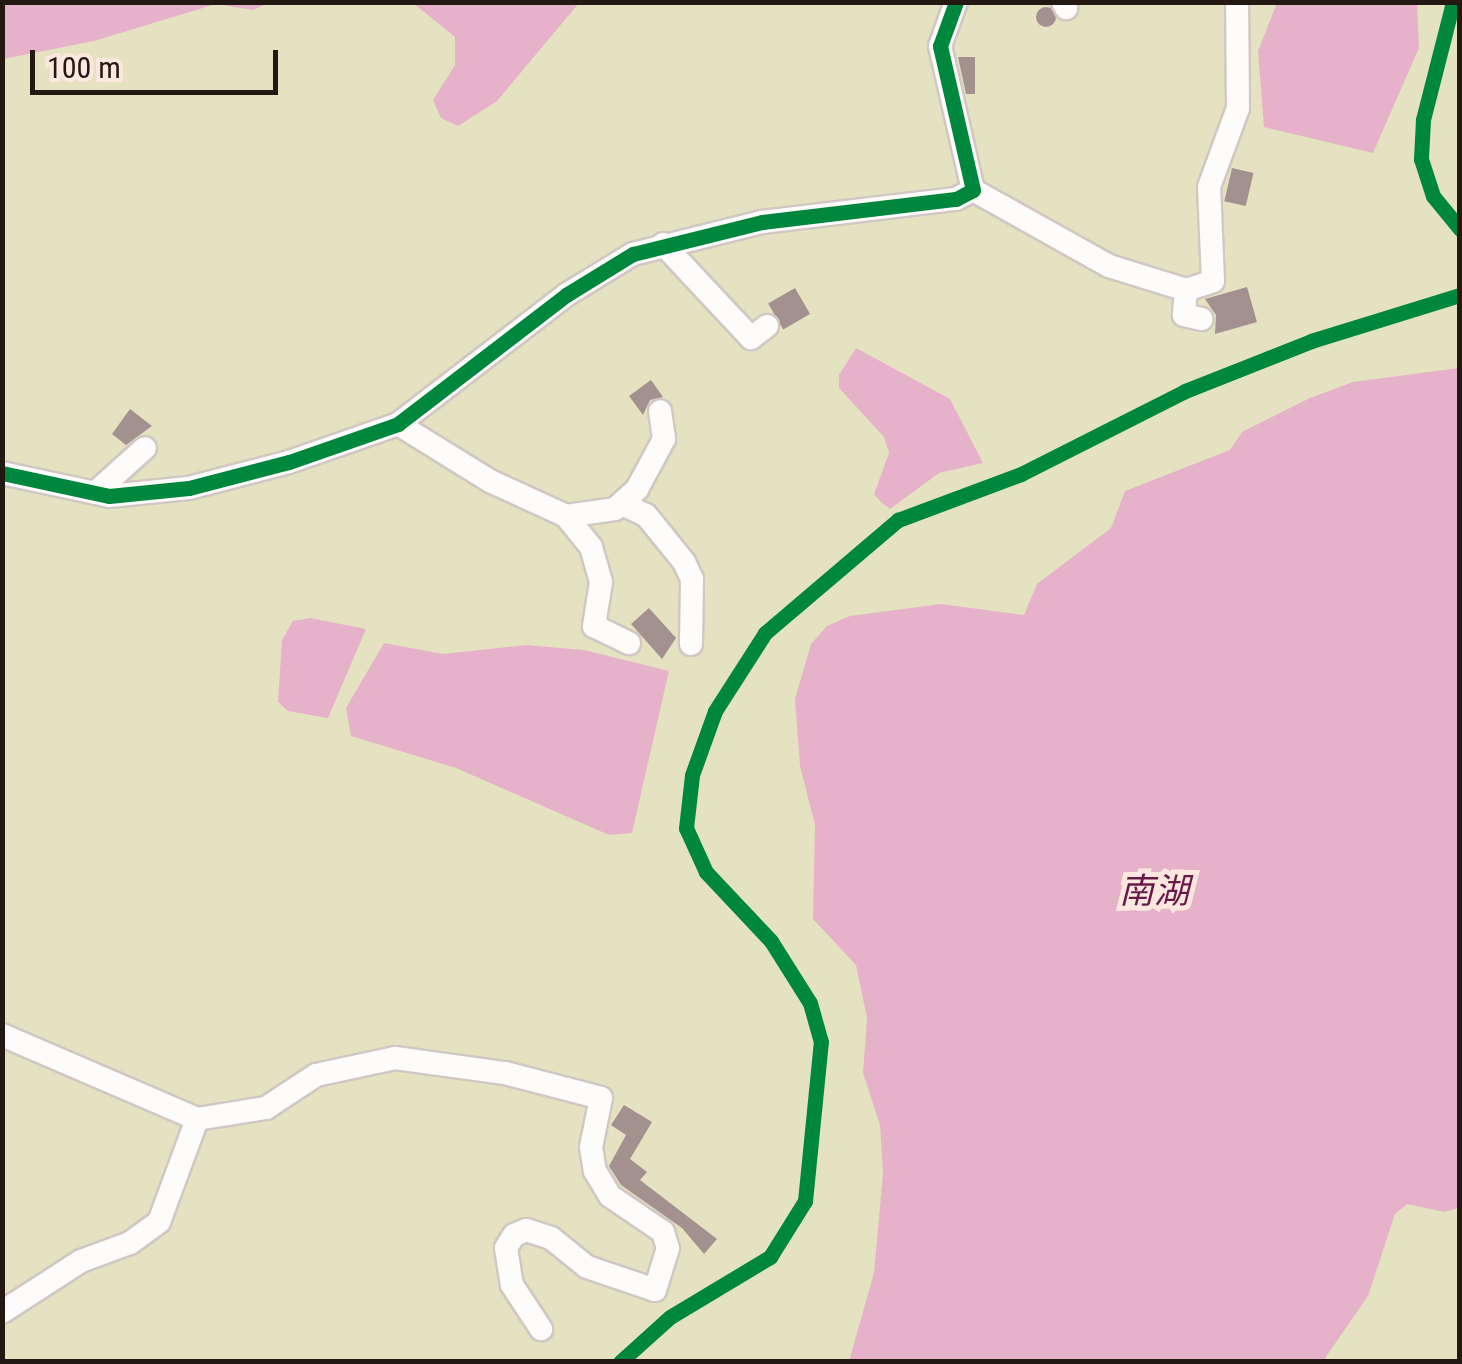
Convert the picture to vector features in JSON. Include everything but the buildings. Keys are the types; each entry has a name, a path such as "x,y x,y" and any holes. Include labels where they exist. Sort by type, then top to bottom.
{"street":[{"path":"953,4 940,46 973,190 1109,266 1186,290 1214,281 1209,187 1238,108 1237,2"},
{"path":"2,472 95,492 189,488 398,424 566,295 664,244 762,222 956,199 973,190"},
{"path":"664,244 751,338 766,326"},
{"path":"1186,290 1184,315 1202,319"},
{"path":"398,424 490,481 566,516 597,516 622,504 653,466 666,430 660,410"},
{"path":"95,492 145,448"},
{"path":"622,504 646,515 684,562 692,579 691,644"},
{"path":"566,516 591,547 601,582 594,626 629,642"},
{"path":"2,1036 197,1119 266,1108 316,1074 396,1058 505,1074 601,1098 591,1147 594,1171 610,1196 662,1232 668,1248 655,1290 586,1267 551,1238 526,1230 514,1235 506,1248 512,1285 541,1328"},
{"path":"2,1312 81,1260 130,1243 160,1222 197,1119"}],"shaded area":[{"path":"3,3 1459,3 1459,1362 3,1362"}],"water":[{"path":"3,2 269,3 253,10 216,4 94,41 3,59"},
{"path":"413,3 579,3 497,101 458,126 441,118 433,100 455,65 455,37"},
{"path":"1277,3 1417,4 1419,48 1373,153 1264,127 1258,51"},
{"path":"856,348 950,399 983,463 939,473 890,509 882,503 874,494 889,453 884,437 839,388 839,375"},
{"name":"南湖","path":"1459,368 1459,1208 1444,1212 1407,1204 1395,1214 1368,1296 1323,1361 849,1361 874,1273 883,1173 880,1125 863,1073 867,1018 856,965 813,919 815,825 800,766 795,699 811,644 827,626 850,616 941,604 1024,615 1037,584 1111,528 1125,491 1230,450 1242,432 1310,398 1353,382"},
{"path":"310,618 366,629 328,718 288,711 278,702 282,640 293,621"},
{"path":"384,643 443,654 526,645 584,650 669,671 632,833 609,835 456,768 351,736 346,708"}],"cycle path":[{"path":"2,473 109,496 189,488 289,462 398,424 566,295 633,254 762,222 956,199 973,190 940,46 956,2"},
{"path":"1453,2 1423,120 1421,159 1433,196 1460,229"},
{"path":"620,1362 670,1317 770,1257 805,1201 821,1042 810,1003 771,941 706,872 686,828 692,775 715,711 765,633 898,520 1021,474 1185,391 1311,341 1460,295"}]}
